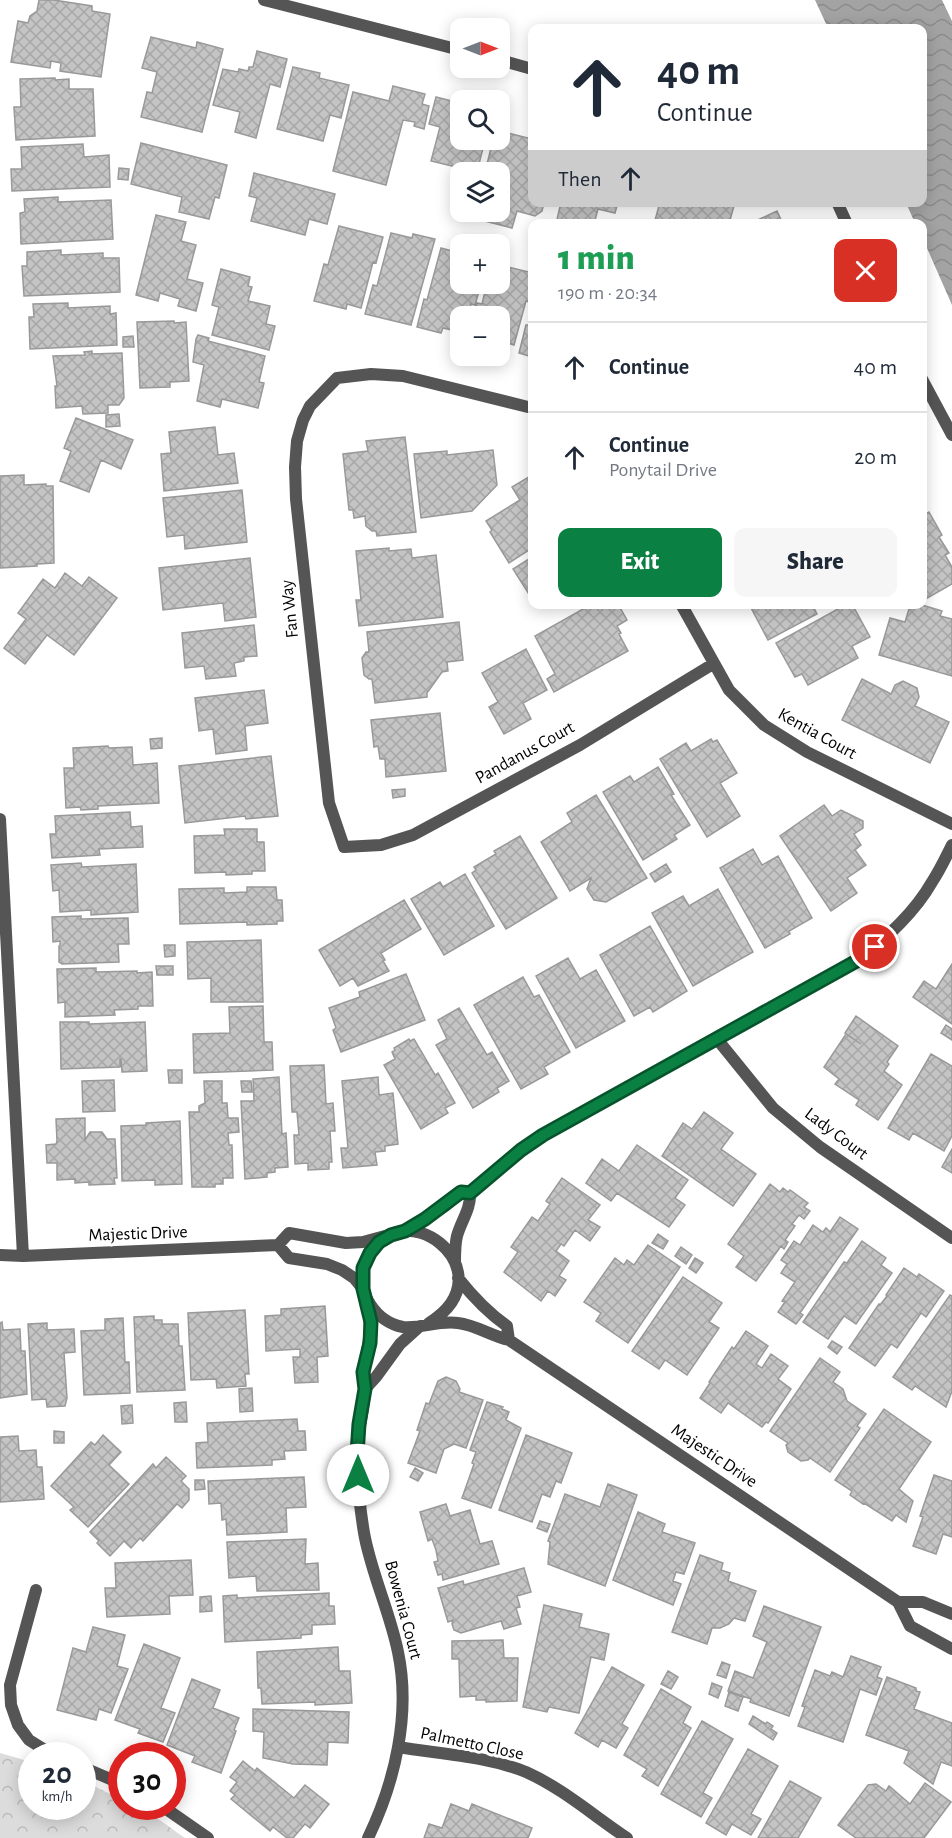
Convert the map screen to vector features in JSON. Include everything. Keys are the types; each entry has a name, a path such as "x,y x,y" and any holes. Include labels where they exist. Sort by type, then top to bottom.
{"street":[{"path":"264,0 450,47"},
{"path":"510,63 528,68"},
{"name":"Fan Way","path":"345,847 329,802 296,499 297,441 303,420 310,406 337,378 371,374 403,376 528,407"},
{"path":"927,388 952,435"},
{"name":"Kentia Court","path":"684,609 729,690 764,726 784,740 952,824"},
{"name":"Pandanus Court","path":"345,847 381,844 413,835 580,745 713,664"},
{"path":"0,819 23,1256"},
{"path":"365,1294 363,1268 370,1253 379,1242 405,1231 445,1206 461,1192 470,1193 521,1150 543,1135 862,958 888,936 912,910 932,883 952,845"},
{"name":"Lady Court","path":"717,1039 773,1108 820,1147 952,1238"},
{"path":"365,1389 400,1344 450,1306 456,1295 457,1238 470,1204 470,1193"},
{"path":"405,1231 433,1236 446,1247 455,1262"},
{"name":"Majestic Drive","path":"0,1255 23,1256 278,1245 289,1233 346,1243 363,1242 391,1235"},
{"path":"278,1245 289,1258 327,1264 354,1278 376,1312 388,1322 404,1327 425,1325"},
{"name":"Majestic Drive","path":"458,1278 473,1298 507,1326 509,1340"},
{"name":"Bowenia Court","path":"365,1294 371,1322 370,1343 363,1372 365,1389 357,1454 359,1496 365,1538 398,1653 402,1680 398,1747 381,1810 368,1838"},
{"name":"Majestic Drive","path":"425,1325 455,1322 470,1324 496,1337 509,1340 898,1602 910,1626 952,1649"},
{"path":"32,1742 18,1725 11,1705 10,1685 36,1590"},
{"path":"898,1602 923,1602 952,1614"},
{"name":"Palmetto Close","path":"398,1747 497,1763 525,1772 548,1783 627,1838"},
{"path":"182,1820 208,1838"}],"green space":[{"path":"0,1753 18,1758 18,1820 96,1820 96,1787 108,1793 108,1820 159,1820 185,1838 0,1838"}],"water":[{"path":"815,0 942,0 952,21 952,305 927,248 927,219 913,219 908,207 927,207 927,24 826,24"}],"building":[{"path":"39,0 92,6 92,11 110,14 101,77 60,71 61,63 51,61 50,68 11,62 18,21 28,23 30,16 37,11"},
{"path":"151,37 196,48 197,42 223,49 202,132 141,117 147,92 152,93 157,72 142,68"},
{"path":"257,51 287,59 280,87 270,84 256,138 235,132 240,112 213,105 223,69 248,71 249,67 253,67"},
{"path":"293,67 320,73 319,78 349,85 341,118 330,115 323,141 277,129"},
{"path":"55,78 55,80 69,79 69,89 93,89 95,136 16,140 14,107 21,107 20,79"},
{"path":"393,86 425,94 422,104 429,106 424,129 414,126 415,122 403,120 386,185 333,171 353,92 389,101"},
{"path":"436,97 450,100 450,150 482,150 480,162 450,162 450,166 431,161 440,127 429,124"},
{"path":"510,134 528,138 528,207 543,207 542,211 535,216 517,211 512,228 489,222 510,222 510,162 488,162 490,150 510,150"},
{"path":"141,143 227,165 219,198 215,197 209,219 179,212 182,197 131,184"},
{"path":"83,144 84,157 109,155 110,187 12,191 11,169 22,169 21,147"},
{"path":"119,168 129,169 128,180 118,179"},
{"path":"254,173 335,194 327,224 309,219 305,235 251,221 257,198 249,196"},
{"path":"58,197 58,202 111,200 113,239 21,244 20,213 25,212 24,199"},
{"path":"560,207 617,207 615,213 598,209 595,219 557,219"},
{"path":"659,207 734,207 730,219 655,219"},
{"path":"777,211 781,219 760,219"},
{"path":"156,215 186,222 181,241 196,245 187,279 203,283 196,311 178,306 180,299 160,293 158,301 136,295"},
{"path":"339,226 383,237 376,263 373,262 361,308 347,304 346,309 314,301 324,264 328,265"},
{"path":"391,233 412,238 413,234 435,239 411,325 365,314 373,285 377,286"},
{"path":"441,248 450,250 450,294 478,294 475,305 450,306 450,330 443,328 441,333 417,327 424,299 427,300"},
{"path":"61,250 61,255 103,253 103,258 119,258 120,292 24,296 22,266 27,266 27,252"},
{"path":"510,267 528,272 528,302 526,301 514,345 510,344 510,306 476,306 477,303 482,304 484,294 510,294"},
{"path":"221,269 250,277 248,286 252,287 248,301 270,306 266,324 275,326 269,350 212,335 219,307 212,305"},
{"path":"68,303 68,308 110,306 110,314 116,313 117,345 30,349 29,317 34,317 33,304"},
{"path":"174,321 174,323 186,322 189,381 170,382 170,387 140,388 137,322"},
{"path":"526,325 528,325 528,356 519,353"},
{"path":"198,335 209,338 208,341 265,356 259,382 264,383 258,408 222,399 220,407 197,401 204,365 193,362"},
{"path":"133,336 134,347 123,347 123,337"},
{"path":"92,351 92,354 122,353 124,398 119,405 108,405 108,413 83,414 82,406 56,408 55,386 57,386 53,356 85,355 84,352"},
{"path":"119,414 120,426 106,427 106,415"},
{"path":"76,418 133,440 121,469 101,460 89,492 60,481 71,451 64,448"},
{"path":"215,427 218,455 234,453 238,483 164,491 161,454 171,453 169,432"},
{"path":"405,437 416,532 377,536 376,531 366,526 365,516 354,518 353,510 349,510 343,454 368,451 366,441"},
{"path":"493,450 497,485 472,511 421,518 414,454 447,451 447,455"},
{"path":"24,475 24,485 53,486 54,563 0,568 0,476"},
{"path":"528,477 528,551 509,563 486,521 520,500 512,487"},
{"path":"242,490 247,542 185,549 184,535 167,537 163,498"},
{"path":"929,512 942,535 939,537 949,553 945,555 952,567 952,584 927,598 927,513"},
{"path":"389,548 389,551 411,549 412,558 436,555 443,617 359,626 356,600 361,600 356,551"},
{"path":"250,558 256,617 225,621 223,603 163,610 159,568"},
{"path":"528,560 528,593 513,569"},
{"path":"65,573 82,586 89,577 117,598 74,655 47,635 25,664 4,648 26,619 18,613 43,579 55,588"},
{"path":"927,606 942,611 940,616 952,619 952,676 879,655 890,618 905,622 909,609 927,609"},
{"path":"583,609 621,609 627,620 617,626 628,651 554,692 547,679 555,674 535,636"},
{"path":"752,609 814,609 817,614 768,640"},
{"path":"838,609 855,609 870,637 852,646 858,658 808,685 802,674 795,677 776,643"},
{"path":"459,622 463,660 447,662 448,671 442,672 427,693 427,697 375,703 372,679 364,675 362,658 366,652 369,652 367,632"},
{"path":"254,625 257,656 244,657 244,661 234,663 236,676 206,679 204,666 185,668 182,633"},
{"path":"526,649 547,690 523,703 531,719 504,734 489,707 498,702 482,673"},
{"path":"862,679 891,694 895,685 903,681 917,688 919,697 915,706 949,722 930,763 842,720"},
{"path":"264,690 268,723 245,726 247,750 216,754 213,729 199,731 195,698"},
{"path":"440,713 446,771 386,777 385,759 380,759 378,746 374,747 371,720"},
{"path":"162,738 162,748 151,749 150,739"},
{"path":"711,739 713,742 717,740 737,773 720,783 740,816 707,837 660,759 686,743 691,751"},
{"path":"108,746 109,748 132,747 133,765 157,763 159,803 98,806 98,809 81,810 80,807 66,808 64,768 74,768 73,748"},
{"path":"271,756 278,816 246,819 245,816 185,823 179,766"},
{"path":"658,767 674,794 671,795 690,825 674,835 677,839 643,860 603,792 630,776 634,782"},
{"path":"405,789 405,796 393,798 392,790"},
{"path":"596,795 647,878 606,902 594,900 587,889 591,878 570,891 541,842 572,822 567,813"},
{"path":"824,805 832,816 841,810 863,821 863,828 854,834 861,845 855,850 866,865 847,878 857,893 831,911 780,836"},
{"path":"130,812 131,827 142,826 143,847 99,849 100,855 52,858 50,834 56,834 55,816"},
{"path":"224,829 257,829 257,842 264,842 265,871 226,875 226,872 195,873 194,836 225,835"},
{"path":"520,836 557,898 506,929 472,873 476,870 474,867 496,854 494,851"},
{"path":"753,849 762,865 778,856 812,918 765,948 720,868"},
{"path":"81,863 82,867 136,864 138,912 91,915 91,910 60,912 59,890 53,891 51,865"},
{"path":"666,864 671,872 655,882 650,874"},
{"path":"465,874 494,926 444,955 411,899 440,882 443,887"},
{"path":"247,887 276,887 277,900 282,900 283,921 277,921 277,924 247,925 247,922 180,924 179,889 224,888 224,893 247,892"},
{"path":"718,889 753,952 693,986 652,913 683,896 689,906"},
{"path":"404,900 421,929 381,953 389,971 358,986 353,978 340,986 319,950"},
{"path":"81,916 81,919 128,918 129,944 118,944 119,962 62,964 59,962 60,941 53,942 52,917"},
{"path":"650,926 687,991 653,1012 650,1007 634,1016 600,955"},
{"path":"261,940 263,1002 211,1002 211,978 188,979 187,942"},
{"path":"164,945 175,945 175,956 165,957"},
{"path":"568,958 580,979 596,970 625,1021 576,1048 536,976"},
{"path":"952,964 952,1024 913,997 924,981 936,989"},
{"path":"156,966 173,966 173,975 157,975"},
{"path":"96,968 96,972 152,972 153,1006 114,1010 115,1015 65,1017 65,1002 58,1003 57,969"},
{"path":"406,974 425,1020 341,1052 333,1030 336,1028 329,1008 360,997 359,992"},
{"path":"523,977 534,997 539,995 570,1052 544,1067 548,1074 521,1089 474,1005"},
{"path":"263,1006 264,1042 272,1042 273,1070 194,1073 193,1034 230,1033 229,1007"},
{"path":"459,1008 487,1055 492,1052 509,1081 497,1088 499,1092 473,1108 436,1045 447,1039 438,1020"},
{"path":"856,1016 898,1046 884,1071 902,1085 878,1120 856,1105 859,1100 835,1084 839,1079 824,1067 846,1034 861,1044 845,1033"},
{"path":"60,1022 89,1022 89,1024 145,1022 147,1071 122,1072 121,1059 120,1067 61,1069"},
{"path":"946,1025 952,1029 952,1040 941,1033"},
{"path":"409,1039 410,1041 414,1039 435,1075 438,1073 455,1103 445,1108 448,1113 421,1129 384,1065 395,1059 392,1052 394,1048"},
{"path":"931,1054 952,1066 952,1136 944,1151 913,1133 909,1140 888,1128"},
{"path":"324,1065 326,1104 333,1103 335,1131 330,1131 332,1162 329,1162 329,1169 308,1170 308,1163 295,1164 294,1135 299,1135 297,1112 292,1112 290,1066"},
{"path":"168,1070 182,1070 182,1083 169,1083"},
{"path":"279,1077 282,1134 286,1133 288,1167 275,1168 275,1172 267,1173 267,1177 245,1179 241,1101 254,1101 253,1079"},
{"path":"378,1077 379,1095 393,1093 398,1144 385,1146 385,1151 375,1152 377,1165 343,1168 341,1148 348,1148 342,1081"},
{"path":"114,1080 115,1111 83,1112 82,1081"},
{"path":"204,1081 222,1081 222,1103 227,1103 228,1118 238,1118 239,1132 228,1133 229,1145 232,1145 233,1178 223,1178 223,1184 215,1184 215,1187 192,1187 189,1112 199,1112 199,1106 205,1103"},
{"path":"241,1081 251,1081 252,1092 242,1092"},
{"path":"704,1112 733,1133 721,1149 756,1174 733,1206 662,1156 683,1123 692,1129"},
{"path":"85,1118 85,1140 90,1132 102,1132 107,1139 115,1139 117,1178 114,1178 115,1184 89,1185 89,1182 75,1183 75,1179 57,1180 57,1163 47,1163 46,1145 56,1144 57,1141 56,1119"},
{"path":"180,1121 182,1184 155,1185 155,1180 122,1181 121,1126"},
{"path":"637,1145 688,1180 675,1198 685,1205 669,1227 617,1193 611,1201 586,1183 602,1159 619,1171"},
{"path":"952,1149 952,1173 942,1167"},
{"path":"562,1178 600,1205 588,1220 600,1227 590,1241 575,1230 564,1246 561,1244 556,1251 569,1261 559,1276 566,1280 555,1296 548,1291 541,1301 504,1272 518,1252 511,1247 532,1217 538,1221 550,1204 546,1201"},
{"path":"770,1184 780,1192 783,1188 788,1192 790,1190 808,1203 804,1207 810,1211 804,1219 799,1215 792,1224 795,1226 785,1240 788,1242 784,1249 781,1246 756,1281 736,1267 744,1256 728,1244"},
{"path":"840,1217 858,1229 800,1313 803,1315 796,1324 778,1312 785,1302 782,1301 795,1282 781,1273 787,1264 781,1260 794,1241 800,1245 813,1225 823,1232 826,1228 830,1232"},
{"path":"658,1234 668,1241 663,1249 652,1243"},
{"path":"862,1241 886,1258 881,1265 892,1273 856,1324 844,1316 828,1339 803,1322 844,1262 847,1263"},
{"path":"648,1245 680,1267 628,1343 596,1321 601,1313 584,1302 615,1258 624,1265 627,1260 634,1265"},
{"path":"681,1247 692,1255 686,1264 675,1256"},
{"path":"695,1258 703,1263 696,1273 689,1268"},
{"path":"904,1268 917,1277 919,1274 944,1291 926,1317 921,1313 897,1348 891,1344 875,1366 849,1348 887,1296"},
{"path":"683,1277 722,1303 709,1322 719,1328 687,1375 665,1360 659,1369 632,1351"},
{"path":"950,1295 952,1296 952,1391 946,1407 915,1386 912,1390 893,1377"},
{"path":"325,1306 328,1356 317,1357 318,1382 295,1383 293,1357 300,1357 300,1349 266,1351 265,1316 281,1315 281,1309"},
{"path":"245,1310 249,1374 245,1374 246,1386 217,1388 216,1379 191,1380 188,1313"},
{"path":"154,1316 154,1320 162,1320 162,1324 178,1324 185,1390 137,1392 134,1317"},
{"path":"123,1318 125,1362 129,1362 130,1393 84,1395 81,1331 105,1330 105,1319"},
{"path":"2,1322 3,1330 20,1329 21,1351 25,1351 27,1394 0,1398 0,1323"},
{"path":"47,1323 47,1330 74,1329 75,1352 64,1353 67,1398 65,1406 47,1407 46,1399 32,1400 28,1324"},
{"path":"746,1331 768,1346 756,1364 762,1368 771,1354 788,1366 778,1379 791,1389 768,1423 766,1422 762,1427 728,1403 721,1413 700,1398 732,1347 734,1349"},
{"path":"832,1341 842,1347 837,1354 828,1347"},
{"path":"820,1358 840,1372 833,1382 843,1389 847,1401 866,1414 857,1426 860,1428 830,1472 810,1458 801,1461 788,1452 786,1445 788,1443 770,1431"},
{"path":"446,1377 456,1381 459,1392 483,1400 466,1448 454,1444 444,1449 436,1473 408,1463 420,1431 417,1430 426,1403 429,1404 438,1381"},
{"path":"252,1388 253,1411 240,1412 239,1389"},
{"path":"186,1402 187,1422 175,1422 174,1403"},
{"path":"487,1402 503,1407 502,1409 509,1412 506,1420 521,1428 491,1508 462,1498 476,1452 470,1450"},
{"path":"132,1405 133,1423 122,1424 121,1406"},
{"path":"884,1409 931,1442 899,1489 913,1501 906,1522 896,1515 892,1521 863,1504 850,1495 852,1491 835,1480"},
{"path":"297,1419 298,1431 305,1431 306,1450 284,1451 285,1459 272,1460 272,1465 197,1468 196,1443 208,1442 207,1423"},
{"path":"54,1431 64,1432 64,1443 54,1443"},
{"path":"103,1435 121,1452 109,1465 129,1484 88,1527 70,1510 74,1507 51,1486 91,1442 95,1445"},
{"path":"526,1435 572,1453 561,1483 556,1481 550,1497 542,1494 532,1522 499,1510"},
{"path":"18,1436 19,1451 36,1450 37,1467 42,1467 44,1499 0,1502 0,1437"},
{"path":"166,1457 186,1476 181,1481 189,1489 189,1500 182,1508 177,1504 143,1541 140,1538 131,1548 124,1541 110,1556 90,1532 153,1464 156,1468"},
{"path":"415,1468 423,1473 418,1481 410,1477"},
{"path":"934,1475 952,1481 952,1537 943,1534 936,1554 913,1546"},
{"path":"304,1477 306,1507 286,1508 287,1532 227,1535 226,1519 222,1520 221,1503 209,1504 208,1481"},
{"path":"195,1480 204,1480 205,1489 195,1490"},
{"path":"608,1484 637,1495 605,1586 548,1564 550,1542 548,1541 565,1494 600,1507"},
{"path":"446,1504 450,1516 470,1510 480,1544 492,1541 499,1564 443,1580 442,1574 438,1575 434,1562 438,1561 436,1550 432,1539 428,1541 420,1512"},
{"path":"638,1512 665,1524 662,1532 695,1543 684,1574 676,1572 673,1581 681,1584 673,1605 613,1580"},
{"path":"540,1521 550,1524 547,1532 537,1528"},
{"path":"306,1539 305,1564 318,1563 319,1590 257,1591 256,1576 229,1578 227,1542"},
{"path":"700,1555 723,1563 721,1570 730,1573 728,1581 756,1591 745,1621 734,1618 729,1624 720,1628 712,1628 707,1644 672,1632"},
{"path":"191,1560 193,1595 169,1596 170,1614 107,1617 105,1588 116,1588 115,1563"},
{"path":"524,1568 531,1592 517,1596 520,1607 516,1608 521,1624 504,1629 501,1621 461,1633 454,1630 453,1620 448,1622 438,1588 463,1581 464,1585"},
{"path":"329,1593 329,1606 334,1606 335,1624 312,1625 312,1634 301,1635 301,1638 225,1642 223,1596 237,1595 237,1598"},
{"path":"211,1596 212,1611 200,1612 200,1597"},
{"path":"544,1605 582,1614 579,1627 609,1634 604,1660 591,1657 579,1713 549,1707 547,1712 523,1707"},
{"path":"764,1606 821,1627 789,1716 750,1702 751,1699 728,1691 735,1671 753,1678 767,1642 753,1636"},
{"path":"93,1627 125,1635 117,1666 128,1669 111,1713 99,1709 96,1720 57,1710 73,1648 86,1652"},
{"path":"503,1640 504,1658 518,1658 517,1701 486,1702 486,1700 476,1700 476,1696 460,1697 459,1659 452,1659 452,1641"},
{"path":"144,1644 180,1658 161,1708 175,1713 163,1742 138,1733 140,1729 115,1720"},
{"path":"338,1647 339,1671 350,1671 352,1703 262,1704 261,1688 258,1688 257,1652"},
{"path":"851,1656 881,1667 877,1677 882,1679 876,1695 860,1689 843,1742 798,1726 805,1707 802,1706 815,1670 830,1676 832,1672 843,1677"},
{"path":"722,1662 730,1665 726,1678 717,1675"},
{"path":"612,1667 644,1685 622,1724 628,1728 616,1748 602,1740 598,1747 575,1733"},
{"path":"668,1671 678,1677 671,1689 661,1684"},
{"path":"887,1677 916,1688 916,1691 920,1692 914,1709 952,1723 952,1766 941,1762 933,1784 904,1763 909,1751 866,1735"},
{"path":"192,1679 220,1690 213,1708 239,1718 221,1773 192,1762 195,1756 186,1752 186,1742 168,1742"},
{"path":"712,1683 722,1687 718,1698 709,1694"},
{"path":"661,1689 691,1707 683,1723 691,1728 658,1786 642,1776 647,1769 624,1755"},
{"path":"729,1692 743,1697 738,1711 725,1706"},
{"path":"253,1709 349,1712 348,1743 328,1742 327,1765 293,1764 263,1758 264,1732 253,1731"},
{"path":"753,1716 773,1726 771,1729 777,1733 773,1740 749,1724"},
{"path":"702,1721 733,1739 703,1793 712,1798 701,1817 661,1794"},
{"path":"748,1749 778,1766 751,1814 761,1819 751,1835 732,1824 726,1835 706,1823"},
{"path":"243,1761 255,1771 257,1768 294,1798 305,1785 329,1804 310,1828 305,1824 293,1838 287,1838 273,1827 270,1831 231,1799 235,1795 230,1791 237,1782 230,1777"},
{"path":"790,1781 821,1798 798,1838 758,1838"},
{"path":"925,1783 951,1802 924,1838 856,1838 838,1825 868,1785 876,1784 886,1791 889,1786 910,1804"},
{"path":"451,1804 469,1811 472,1804 532,1828 528,1838 424,1838 429,1824 442,1828"}],"route":[{"path":"358,1475 359,1424 365,1389 363,1372 370,1343 371,1322 363,1289 363,1268 370,1253 379,1242 425,1219 461,1192 470,1193 521,1150 543,1135 862,958 875,947"}]}
